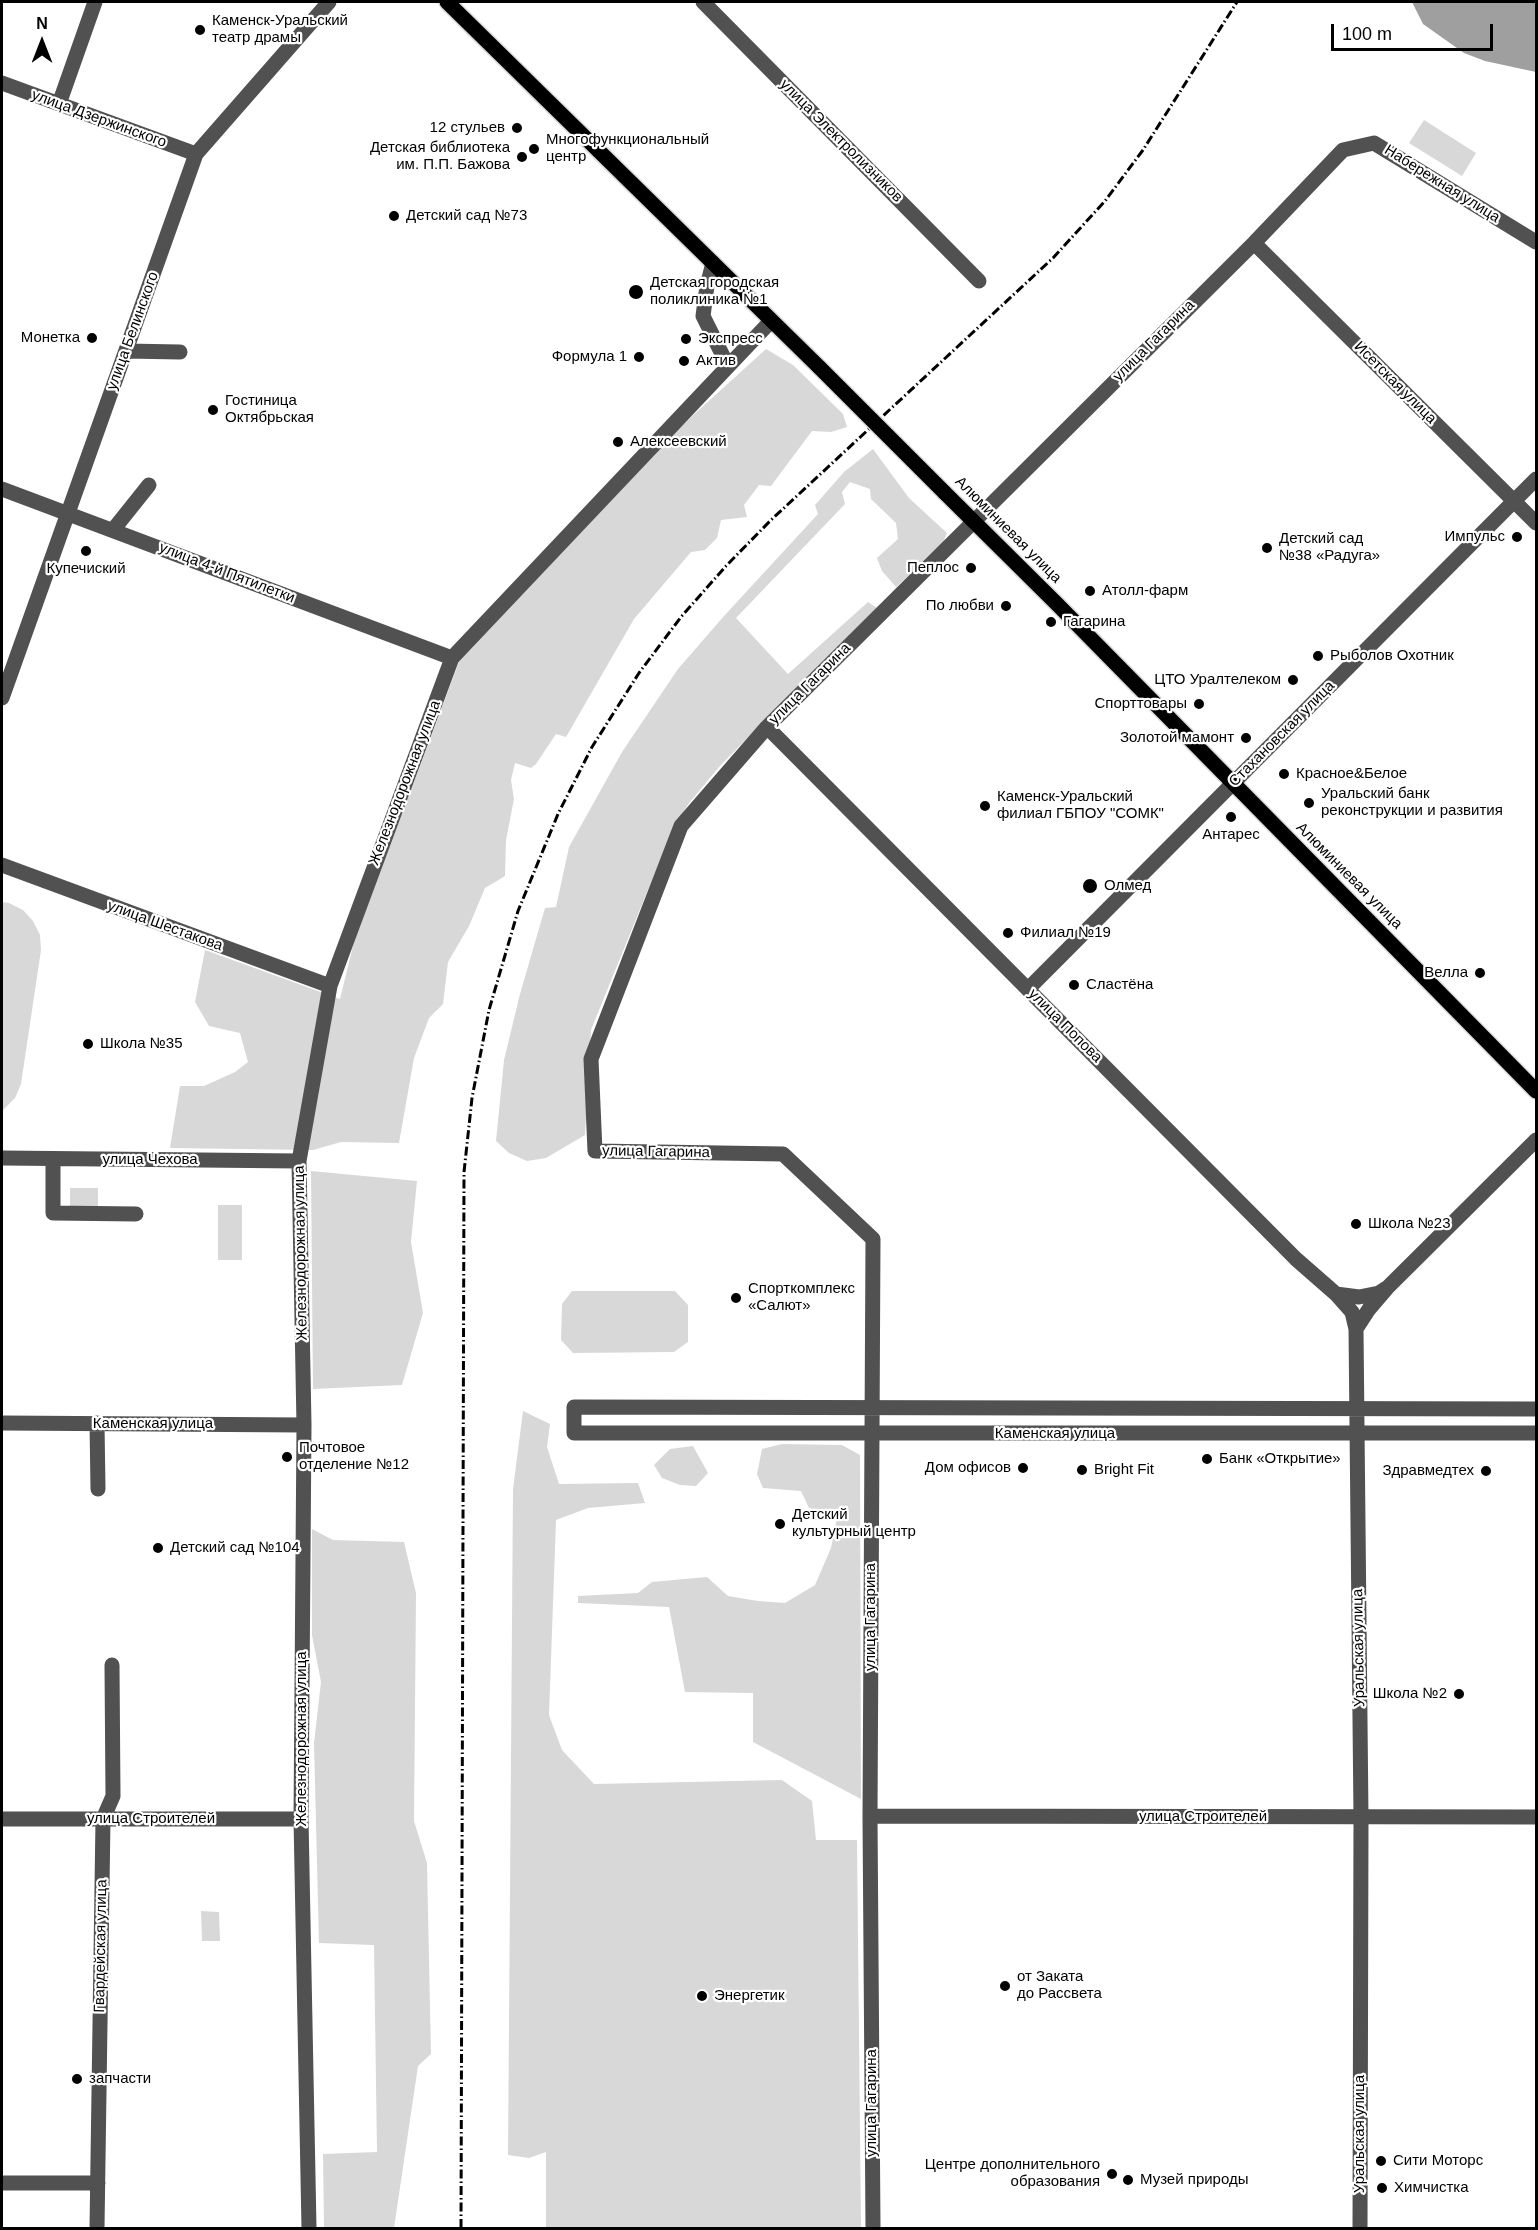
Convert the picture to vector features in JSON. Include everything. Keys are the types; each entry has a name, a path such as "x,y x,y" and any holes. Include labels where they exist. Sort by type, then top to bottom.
{"main road":[{"name":"Алюминиевая улица","path":"447,2 1057,604 1536,1091"}],"street":[{"path":"58,104 95,2"},
{"name":"улица Белинского","path":"2,698 196,154 329,2"},
{"name":"улица Электролизников","path":"703,2 979,281"},
{"name":"улица Дзержинского","path":"2,84 196,154"},
{"name":"Набережная улица","path":"1343,150 1374,143 1536,242"},
{"name":"улица Гагарина","path":"873,2229 870,1816 873,1239 783,1154 595,1151 591,1059 681,826 767,727 1254,243 1343,150"},
{"name":"Исетская улица","path":"1254,243 1536,523"},
{"path":"712,263 703,316 728,366"},
{"name":"Железнодорожная улица","path":"309,2229 301,1819 304,1425 299,1161 330,986 452,658 771,321"},
{"path":"126,351 180,352"},
{"name":"Стахановская улица","path":"1028,989 1536,480"},
{"path":"113,530 149,484"},
{"name":"улица 4-й Пятилетки","path":"2,489 452,658"},
{"name":"улица Попова","path":"767,727 1296,1258 1336,1294 1352,1312 1356,1329"},
{"name":"улица Шестакова","path":"2,865 330,986"},
{"path":"1356,1329 1387,1288 1536,1140"},
{"name":"улица Чехова","path":"2,1158 299,1161"},
{"path":"53,1159 53,1213 136,1214"},
{"path":"1336,1294 1359,1297 1379,1293 1387,1288"},
{"name":"Уральская улица","path":"1356,1329 1361,1817 1360,2229"},
{"name":"Каменская улица","path":"1536,1409 574,1407 574,1433 1536,1433"},
{"name":"Каменская улица","path":"2,1423 304,1425"},
{"path":"97,1423 98,1489"},
{"name":"Гвардейская улица","path":"97,2229 103,1818 113,1796 111,1665"},
{"name":"улица Строителей","path":"870,1816 1536,1817"},
{"name":"улица Строителей","path":"2,1819 301,1819"},
{"path":"2,2183 98,2183"}],"shaded area":[{"path":"1412,2 1536,2 1536,72 1485,61 1464,53 1423,24"},
{"path":"1424,120 1476,153 1462,176 1409,143"},
{"path":"766,349 793,365 843,414 847,427 831,432 812,431 771,486 759,485 744,505 747,517 721,520 717,538 705,550 691,552 634,619 566,737 556,734 531,768 515,763 511,780 514,799 506,840 505,876 485,888 469,926 448,962 443,1004 429,1018 414,1058 399,1143 341,1142 313,1150 170,1148 180,1086 204,1086 235,1072 248,1062 240,1033 209,1026 195,1002 205,950 340,999 354,942 459,662 679,428"},
{"path":"873,449 909,498 947,533 942,545 896,587 882,571 877,558 898,539 896,523 871,499 870,489 850,482 842,492 845,504 736,618 788,674 868,602 877,608 720,766 689,803 673,828 591,1030 585,1135 546,1158 527,1161 509,1153 496,1141 504,1060 545,908 556,907 569,847 622,752 678,669 818,514 815,505 844,472"},
{"path":"2,902 23,910 33,921 40,935 41,950 21,1084 15,1098 2,1111"},
{"path":"311,1171 417,1181 411,1242 423,1313 402,1385 313,1389"},
{"path":"70,1188 98,1188 98,1206 70,1206"},
{"path":"218,1205 242,1205 242,1260 218,1260"},
{"path":"572,1291 675,1291 688,1305 688,1342 674,1352 573,1353 561,1340 562,1304"},
{"name":"Энергетик","path":"523,1411 550,1424 547,1447 559,1484 638,1483 645,1503 588,1508 556,1520 549,1715 562,1750 594,1784 782,1780 812,1801 816,1840 857,1840 861,2228 546,2228 546,2152 529,2158 508,2155 513,1489"},
{"path":"782,1444 842,1445 860,1455 861,1799 753,1742 753,1693 685,1692 669,1607 578,1603 578,1596 638,1593 652,1582 707,1577 728,1596 785,1603 815,1585 831,1548 837,1518 809,1508 801,1491 763,1488 757,1474 762,1449"},
{"path":"693,1446 708,1473 696,1486 680,1485 662,1478 654,1465 670,1449"},
{"path":"312,1529 333,1540 404,1542 416,1593 414,1821 427,1863 431,2054 418,2066 394,2228 324,2228 323,2154 377,2152 374,1945 319,1943 314,1743 321,1682 312,1635"},
{"path":"201,1911 219,1912 220,1941 202,1941"}],"railway":[{"path":"461,2228 464,1172 472,1098 489,1010 518,911 558,814 592,747 639,673 681,617 771,520 1053,258 1105,201 1143,150 1237,2"}],"place":[{"name":"Каменск-Уральский театр драмы","path":"200,30"},
{"name":"12 стульев","path":"517,128"},
{"name":"Многофункциональный центр","path":"534,149"},
{"name":"Детская библиотека им. П.П. Бажова","path":"522,157"},
{"name":"Детский сад №73","path":"394,216"},
{"name":"Детская городская поликлиника №1","path":"636,292"},
{"name":"Монетка","path":"92,338"},
{"name":"Экспресс","path":"686,339"},
{"name":"Формула 1","path":"639,357"},
{"name":"Актив","path":"684,361"},
{"name":"Гостиница Октябрьская","path":"213,410"},
{"name":"Алексеевский","path":"618,442"},
{"name":"Импульс","path":"1517,537"},
{"name":"Детский сад №38 «Радуга»","path":"1267,548"},
{"name":"Купечиский","path":"86,551"},
{"name":"Пеплос","path":"971,568"},
{"name":"Атолл-фарм","path":"1090,591"},
{"name":"По любви","path":"1006,606"},
{"name":"Гагарина","path":"1051,622"},
{"name":"Рыболов Охотник","path":"1318,656"},
{"name":"ЦТО Уралтелеком","path":"1293,680"},
{"name":"Спорттовары","path":"1199,704"},
{"name":"Золотой мамонт","path":"1246,738"},
{"name":"Красное&Белое","path":"1284,774"},
{"name":"Уральский банк реконструкции и развития","path":"1309,803"},
{"name":"Каменск-Уральский филиал ГБПОУ \"СОМК\"","path":"985,806"},
{"name":"Антарес","path":"1231,817"},
{"name":"Олмед","path":"1090,886"},
{"name":"Филиал №19","path":"1008,933"},
{"name":"Велла","path":"1480,973"},
{"name":"Сластёна","path":"1074,985"},
{"name":"Школа №35","path":"88,1044"},
{"name":"Школа №23","path":"1356,1224"},
{"name":"Спорткомплекс «Салют»","path":"736,1298"},
{"name":"Почтовое отделение №12","path":"287,1457"},
{"name":"Банк «Открытие»","path":"1207,1459"},
{"name":"Дом офисов","path":"1023,1468"},
{"name":"Bright Fit","path":"1082,1470"},
{"name":"Здравмедтех","path":"1486,1471"},
{"name":"Детский культурный центр","path":"780,1524"},
{"name":"Детский сад №104","path":"158,1548"},
{"name":"Школа №2","path":"1459,1694"},
{"name":"от Заката до Рассвета","path":"1005,1986"},
{"name":"Энергетик","path":"702,1996"},
{"name":"запчасти","path":"77,2079"},
{"name":"Сити Моторс","path":"1381,2161"},
{"name":"Центре дополнительного образования","path":"1112,2174"},
{"name":"Музей природы","path":"1128,2180"},
{"name":"Химчистка","path":"1382,2188"}]}
